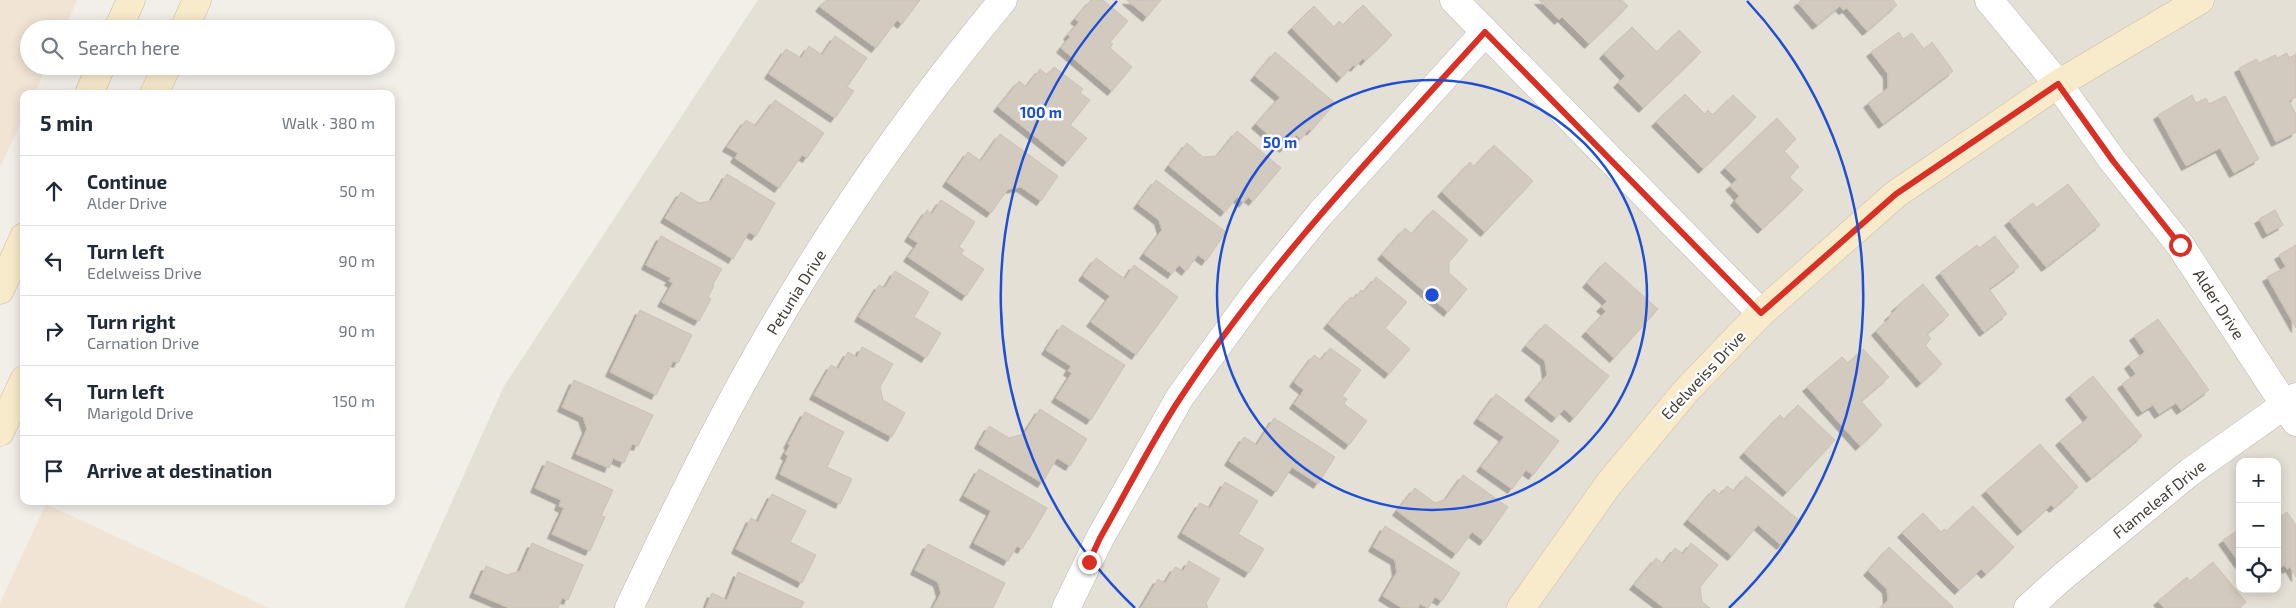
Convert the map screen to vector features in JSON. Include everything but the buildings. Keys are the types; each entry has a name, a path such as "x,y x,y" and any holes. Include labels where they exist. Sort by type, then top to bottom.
{"street":[{"path":"122,20 132,0"},
{"path":"188,20 197,0"},
{"name":"Petunia Drive","path":"629,608 684,493 743,381 790,300 876,166 932,89 1003,0"},
{"path":"1454,0 1761,313"},
{"name":"Alder Drive","path":"1990,0 2058,84 2113,161 2180,245 2292,408"},
{"name":"Edelweiss Drive","path":"1521,608 1614,478 1686,391 1761,313 1896,194 2058,84 2200,0"},
{"path":"1066,608 1100,538 1180,397 1258,290 1320,214 1485,32"},
{"path":"93,90 98,75"},
{"path":"156,90 162,75"},
{"path":"0,290 20,246"},
{"path":"0,432 20,389"},
{"name":"Flameleaf Drive","path":"2028,608 2060,579 2190,472 2292,408"}],"shaded area":[{"path":"0,0 77,0 68,20 20,20 20,75 43,75 36,90 20,90 20,124 0,167"},
{"path":"758,0 2296,0 2296,608 404,608 504,386"},
{"path":"46,505 48,505 269,608 0,608 0,603"}],"route":[{"path":"1089,562 1100,538 1180,397 1258,290 1320,214 1485,32 1761,313 1896,194 2058,84 2113,161 2180,245"}]}
